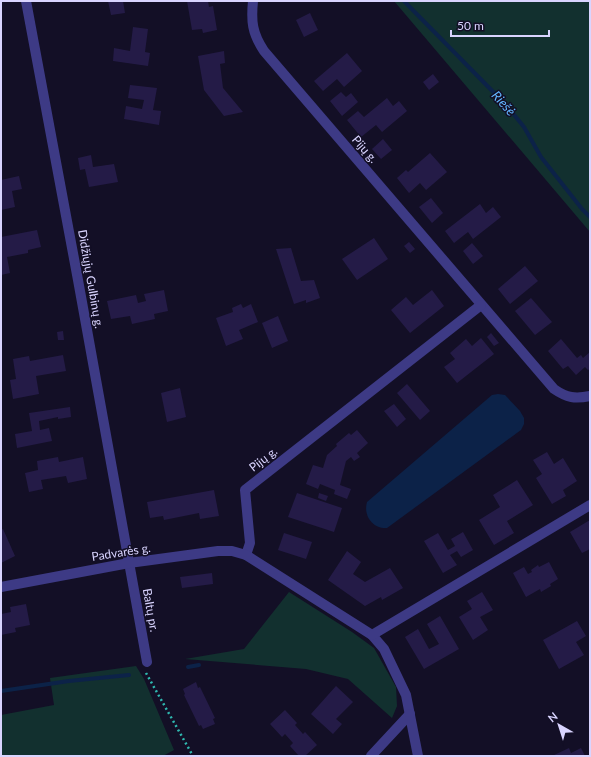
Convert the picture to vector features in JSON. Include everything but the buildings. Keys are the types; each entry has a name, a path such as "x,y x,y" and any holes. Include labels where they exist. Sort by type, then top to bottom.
{"street":[{"name":"Didžiųjų Gulbinų g.","path":"26,1 129,563"},
{"name":"Pijų g.","path":"253,1 252,20 256,40 264,51 554,389 562,395 572,398 590,396"},
{"name":"Pijų g.","path":"246,555 250,543 245,490 482,304"},
{"path":"372,635 590,505"},
{"name":"Padvarės g.","path":"1,587 129,563 218,551 232,551 246,555"},
{"path":"246,555 372,635 384,649 406,695 418,756"},
{"name":"Baltų pr.","path":"129,563 147,662"},
{"path":"371,756 410,714"}],"green space":[{"path":"394,1 590,1 590,232"},
{"path":"289,592 352,632 374,648 396,687 397,706 392,718 348,679 306,669 185,659 244,649"},
{"path":"136,666 144,679 174,750 163,756 1,756 1,715 54,705 50,678"}],"water":[{"path":"492,395 505,395 520,411 524,418 524,424 521,430 387,528 382,528 373,524 366,512 367,502"}],"waterway":[{"name":"Riešė","path":"404,1 507,106 524,127 541,157 590,217"},
{"path":"188,667 199,665"},
{"path":"1,691 69,681 129,675"}]}
